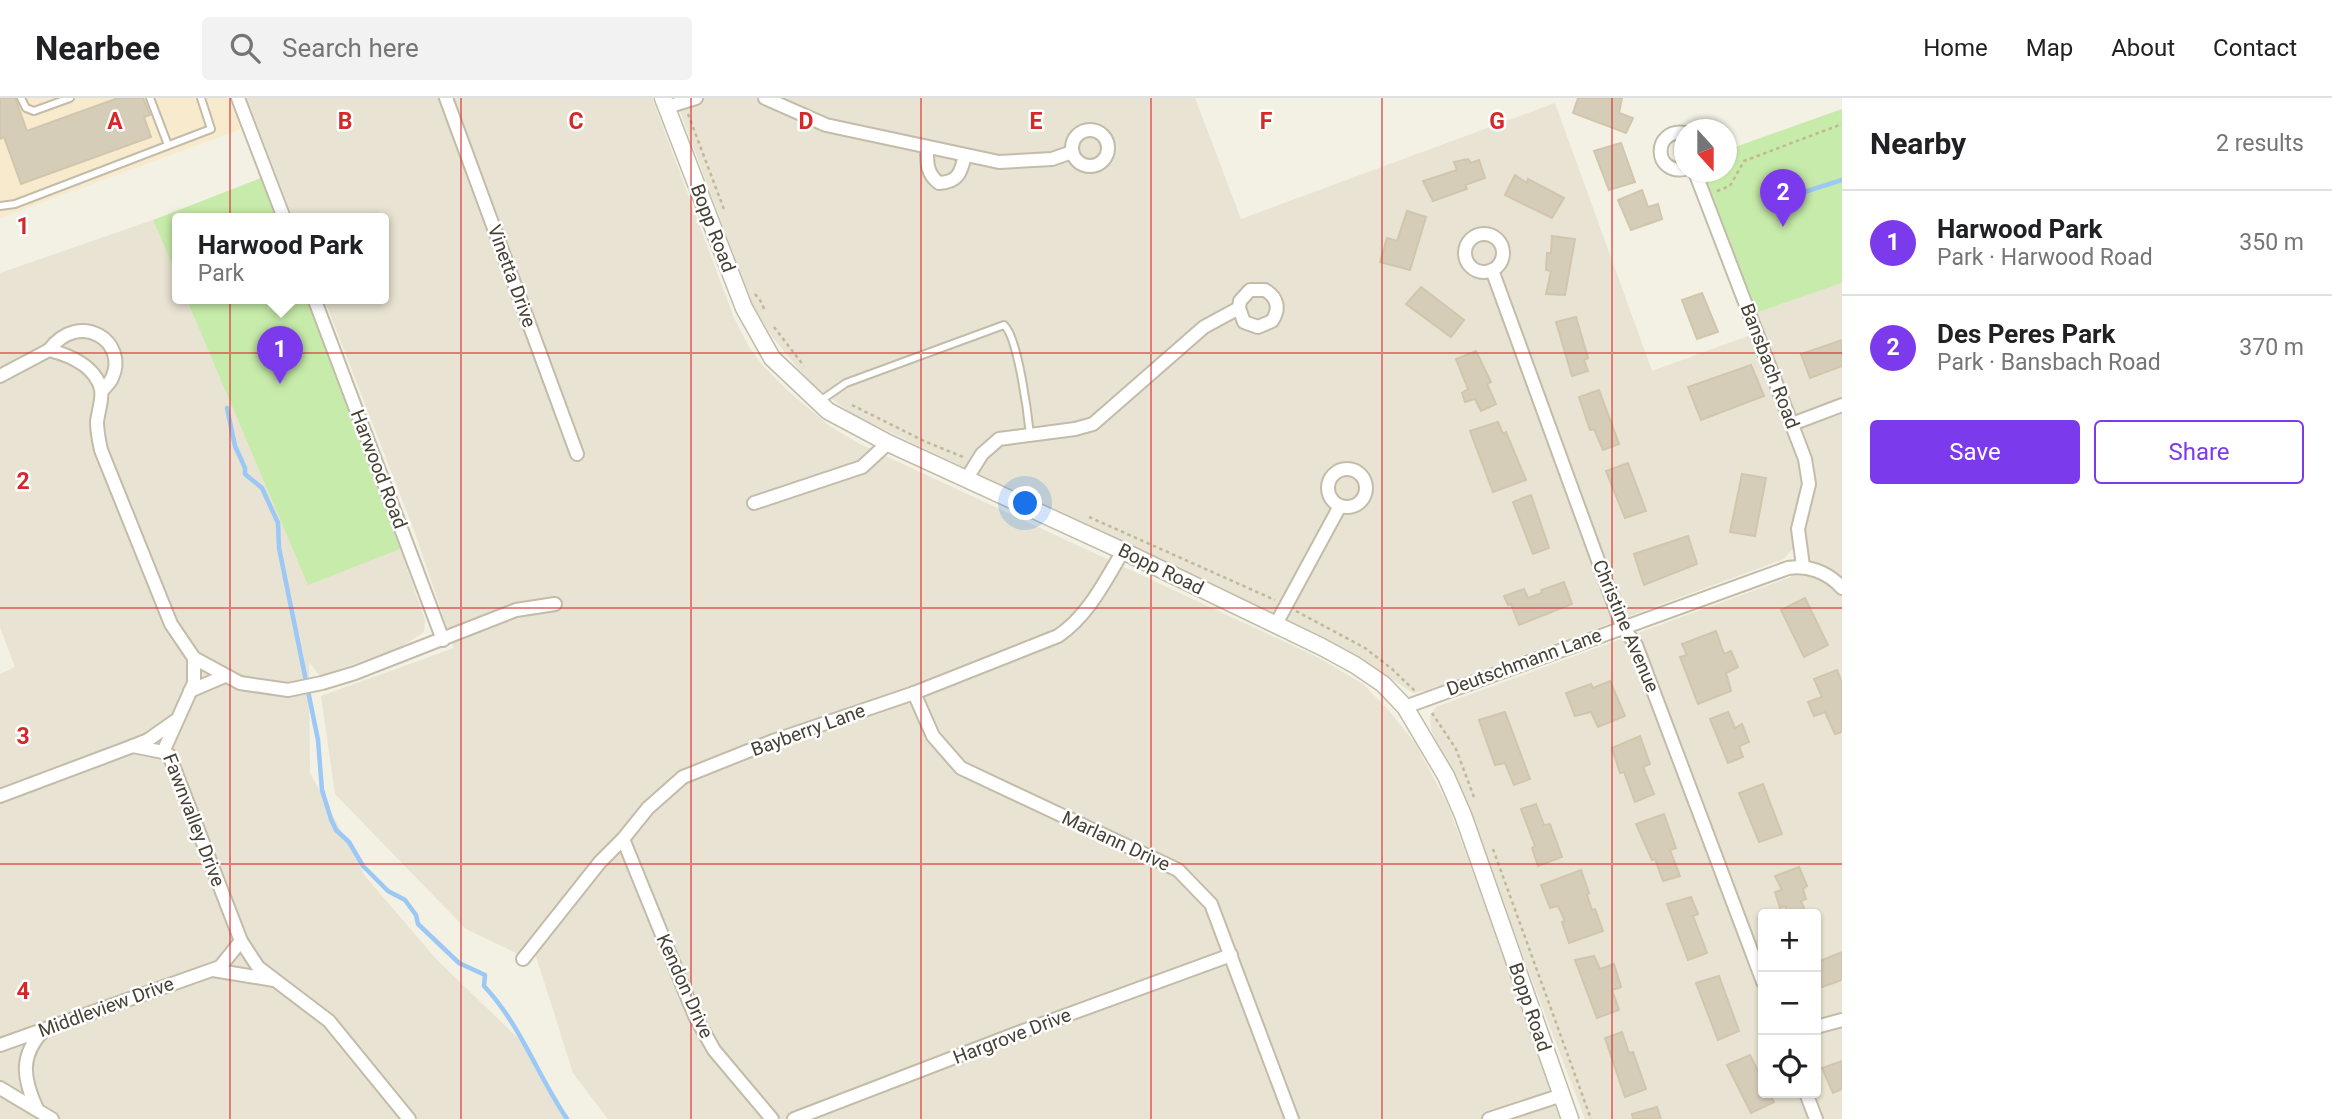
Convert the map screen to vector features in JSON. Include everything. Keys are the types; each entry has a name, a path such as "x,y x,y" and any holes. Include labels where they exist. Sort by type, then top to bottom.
{"street":[{"path":"238,98 282,213"},
{"name":"Vinetta Drive","path":"446,98 577,454"},
{"path":"665,102 696,98"},
{"path":"765,98 826,125 999,162 1052,159 1072,152"},
{"name":"Bopp Road","path":"665,102 744,308 772,358 828,411 888,443 1276,624 1355,665 1382,684 1405,707 1441,766 1462,815 1570,1119"},
{"path":"1674,134 1661,143 1660,150 1665,164 1674,168"},
{"path":"927,147 930,176 939,183 950,182 957,177 965,155"},
{"name":"Bansbach Road","path":"1699,182 1809,474 1798,529 1803,566"},
{"name":"Christine Avenue","path":"1492,270 1622,626 1636,645 1759,972"},
{"name":"Harwood Road","path":"316,304 443,640"},
{"path":"967,478 982,454 999,439 1075,429 1093,424 1204,327 1239,308"},
{"path":"0,376 49,350 58,338 74,331 90,331 103,338 113,352 115,364 112,379 102,391 97,424 100,450 171,625 194,658 240,683 293,689 322,683 443,640 516,610 555,604"},
{"path":"49,350 63,353 81,363 102,391"},
{"path":"1791,424 1842,405"},
{"path":"754,503 862,467 888,443"},
{"path":"1276,624 1340,506"},
{"name":"Bayberry Lane","path":"523,959 600,862 648,808 683,777 773,741 914,693 1058,636 1068,630 1088,607 1123,551"},
{"path":"1803,566 1824,574 1842,588"},
{"name":"Deutschmann Lane","path":"1405,707 1763,575 1803,566"},
{"name":"Fawnvalley Drive","path":"194,658 194,683 163,752 169,755 240,941 258,967 329,1021 410,1119"},
{"path":"190,691 225,676"},
{"name":"Marlann Drive","path":"914,693 933,736 961,768 1178,870 1211,904 1292,1119"},
{"path":"0,796 148,740 176,720"},
{"path":"133,746 163,752"},
{"name":"Kendon Drive","path":"623,839 695,1016 714,1050 772,1119"},
{"name":"Middleview Drive","path":"0,1045 220,967 240,941"},
{"name":"Hargrove Drive","path":"794,1119 1231,955"},
{"name":"Middleview Drive","path":"212,970 275,980"},
{"path":"1821,1026 1842,1020"},
{"path":"37,1109 26,1086 25,1063 33,1040 45,1028"},
{"path":"0,1088 52,1119"},
{"path":"1489,1119 1562,1095"},
{"path":"1808,1098 1816,1119"}],"lane":[{"path":"21,98 26,108 34,111 70,98"},
{"path":"150,98 168,145"},
{"path":"0,206 15,204 211,129 201,98"},
{"path":"819,402 846,383 1004,325 1008,329 1015,351 1028,405 1030,435"}],"path":[{"path":"1704,196 1730,186 1744,161 1842,124"}],"shaded area":[{"path":"0,98 229,98 241,129 0,218"},
{"path":"247,98 652,98 734,318 749,347 763,366 789,392 831,427 860,444 1317,657 1363,684 1390,712 1415,743 1448,805 1564,1119 608,1119 573,1073 535,953 516,953 466,929 335,794 321,696 454,648 415,533 326,304 389,304 389,213 291,213"},
{"path":"675,98 1195,98 1241,219 1555,103 1652,371 1748,336 1756,313 1842,283 1842,1119 1585,1119 1485,856 1431,729 1430,716 1436,707 1791,577 1806,546 1792,549 1784,559 1413,693 1366,662 852,414 810,383 770,334 753,306"},
{"path":"153,220 172,264 172,304 189,304 308,584 400,549 425,620 424,632 401,647 320,676 309,662 310,773 365,876 438,961 522,1042 570,1119 0,1119 0,674 15,667 0,627 0,273"}],"green space":[{"path":"1842,109 1842,283 1756,313 1706,182 1737,182 1737,146"},
{"path":"261,178 274,213 172,213 172,264 153,220"},
{"path":"189,304 308,304 400,549 308,585"}],"building":[{"path":"0,98 15,98 27,131 118,98 143,98 150,115 144,117 151,137 21,184 4,137 0,139"},
{"path":"1578,98 1622,98 1619,113 1633,118 1626,133 1573,113"},
{"path":"1621,143 1635,182 1609,190 1594,151"},
{"path":"1468,159 1471,163 1479,160 1485,178 1465,185 1467,189 1433,201 1423,181 1457,170 1454,162"},
{"path":"1515,175 1527,183 1528,179 1564,198 1552,218 1505,195"},
{"path":"1642,190 1648,207 1658,204 1662,219 1631,230 1618,200"},
{"path":"1407,211 1426,217 1410,270 1380,262 1387,238 1397,241"},
{"path":"1552,236 1575,239 1565,295 1546,294 1551,271 1546,270 1547,253 1551,253"},
{"path":"1421,287 1464,320 1451,337 1406,304"},
{"path":"1702,293 1718,332 1697,339 1682,300"},
{"path":"1576,317 1588,358 1584,360 1588,371 1572,376 1556,322"},
{"path":"1842,340 1842,366 1810,378 1801,354"},
{"path":"1476,351 1491,382 1487,384 1496,404 1481,411 1475,399 1465,402 1462,393 1468,389 1456,359"},
{"path":"1751,365 1764,396 1701,420 1688,387"},
{"path":"1599,390 1619,444 1603,450 1594,429 1590,430 1579,397"},
{"path":"1498,422 1503,434 1506,432 1526,480 1493,492 1470,431"},
{"path":"1628,463 1646,511 1625,518 1606,471"},
{"path":"1742,474 1766,478 1755,536 1730,532"},
{"path":"1531,495 1549,548 1533,554 1513,502"},
{"path":"1688,536 1697,564 1644,585 1634,554"},
{"path":"1564,582 1572,604 1519,625 1511,604 1508,605 1504,596 1524,589 1528,598"},
{"path":"1805,598 1828,645 1804,657 1781,610"},
{"path":"1716,631 1724,654 1731,651 1738,667 1726,673 1731,691 1698,704 1680,657 1687,655 1682,644"},
{"path":"1837,670 1842,682 1842,732 1835,734 1825,712 1814,716 1808,702 1822,697 1814,679"},
{"path":"1610,681 1625,716 1598,727 1591,712 1575,716 1566,693 1591,684 1593,688"},
{"path":"1505,712 1530,779 1514,785 1505,763 1495,765 1479,720"},
{"path":"1728,712 1735,728 1742,724 1749,742 1739,746 1743,757 1728,763 1710,719"},
{"path":"1640,736 1650,764 1643,767 1654,794 1635,802 1624,772 1620,773 1612,748"},
{"path":"1763,784 1782,834 1759,842 1739,793"},
{"path":"1536,804 1544,825 1550,824 1562,857 1538,866 1532,848 1535,846 1521,809"},
{"path":"1664,814 1676,848 1670,850 1680,876 1663,881 1655,859 1652,860 1636,824"},
{"path":"1799,867 1807,886 1803,889 1806,899 1801,901 1804,909 1786,909 1785,906 1780,908 1775,892 1782,890 1775,876"},
{"path":"1581,870 1592,910 1595,909 1603,931 1569,943 1562,922 1565,921 1558,906 1550,908 1541,885"},
{"path":"1691,897 1698,914 1693,916 1707,953 1688,960 1667,904"},
{"path":"1842,952 1842,980 1821,987 1821,961"},
{"path":"1594,956 1600,969 1614,964 1621,987 1612,990 1619,1010 1597,1018 1575,960"},
{"path":"1719,976 1739,1031 1718,1040 1696,983"},
{"path":"1622,1032 1629,1053 1633,1052 1646,1089 1625,1097 1605,1038"},
{"path":"1750,1055 1758,1071 1758,1098 1772,1098 1774,1102 1751,1113 1727,1065"},
{"path":"1842,1061 1842,1089 1833,1093 1822,1068"},
{"path":"1657,1107 1661,1119 1633,1119 1632,1114"}],"waterway":[{"path":"1789,197 1842,180"},
{"path":"227,408 235,446 245,474 262,488 278,523 279,548 318,740 322,790 336,830 349,842 363,866 388,891 405,900 416,915 418,924 459,963 485,975 484,986 518,1033 567,1119"}],"place":[{"name":"Des Peres Park","path":"1783,227"},
{"name":"Harwood Park","path":"280,384"}]}
